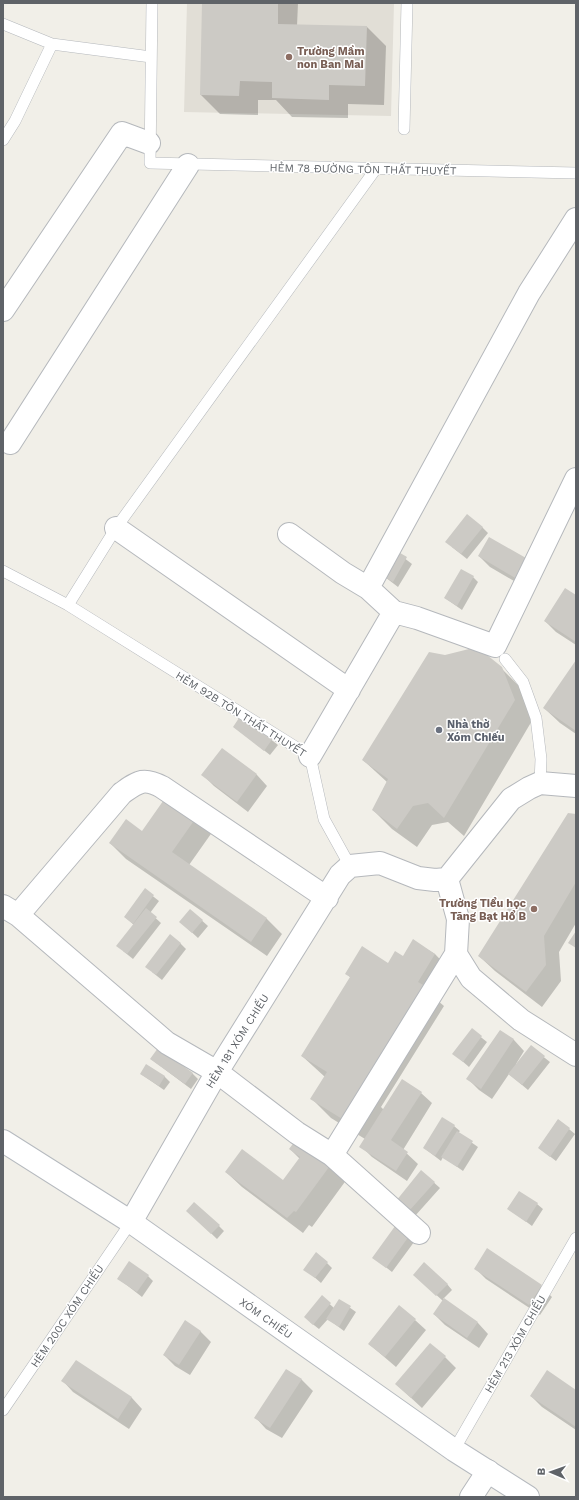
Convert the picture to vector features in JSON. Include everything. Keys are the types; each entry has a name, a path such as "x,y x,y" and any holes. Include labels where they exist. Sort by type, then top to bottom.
{"street":[{"path":"3,310 122,133 149,153"},
{"path":"6,449 188,165"},
{"path":"368,588 529,293 576,219"},
{"path":"289,534 343,573 368,588 394,612 417,618 495,646 576,479"},
{"path":"116,528 348,690"},
{"path":"310,756 394,612"},
{"path":"326,898 162,787 151,781 145,781 135,783 122,793 10,911 168,1043 217,1072 297,1133 332,1155 419,1233"},
{"path":"350,866 380,863 418,878 435,880 447,879 511,799 540,783 576,786"},
{"name":"HẺM 181 XÓM CHIẾU","path":"131,1222 217,1072 340,875 350,866"},
{"path":"332,1155 456,954 458,919 447,879"},
{"path":"456,954 471,978 521,1020 576,1055"},
{"name":"XÓM CHIẾU","path":"3,1141 131,1222 454,1450 528,1497"},
{"path":"471,1497 488,1472"}],"lane":[{"path":"149,153 152,3"},
{"path":"404,129 408,3"},
{"path":"3,24 52,44 151,57"},
{"path":"3,140 15,122 52,44"},
{"name":"HẺM 78 ĐƯỜNG TÔN THẤT THUYẾT","path":"149,153 188,165 576,173"},
{"path":"68,606 116,528 375,170"},
{"name":"HẺM 92B TÔN THẤT THUYẾT","path":"3,571 68,606 310,756 324,819 350,866"},
{"path":"505,659 523,682 536,718 541,759 540,783"},
{"name":"HẺM 200C XÓM CHIẾU","path":"3,1410 131,1222"},
{"name":"HẺM 213 XÓM CHIẾU","path":"454,1450 576,1238"}],"shaded area":[{"name":"Trường Mầm non Ban Mai","path":"187,3 394,3 391,116 184,112"}],"building":[{"path":"202,3 278,3 278,24 367,26 365,86 329,85 329,100 272,98 272,82 240,81 239,96 200,95"},
{"path":"467,514 483,527 461,554 445,542"},
{"path":"489,537 533,562 522,582 478,556"},
{"path":"395,550 407,557 393,582 380,574"},
{"path":"461,569 474,576 457,606 444,598"},
{"path":"565,588 576,595 576,642 544,621"},
{"name":"Nhà thờ Xóm Chiếu","path":"477,647 502,667 515,700 444,818 428,803 413,806 397,829 372,810 388,779 362,760 429,652 445,655"},
{"path":"576,660 576,731 543,708"},
{"path":"241,715 273,738 264,751 233,727"},
{"path":"222,748 257,774 237,802 201,775"},
{"path":"168,794 198,815 172,852 267,918 251,942 109,843 126,819 142,831"},
{"name":"Trường Tiểu học Tăng Bạt Hổ B","path":"568,813 576,814 576,882 544,936 546,965 526,992 478,956"},
{"path":"145,888 154,895 133,924 124,917"},
{"path":"146,908 157,917 127,954 116,946"},
{"path":"190,909 203,920 192,933 179,922"},
{"path":"576,931 576,948 568,943"},
{"path":"170,934 181,943 156,975 145,967"},
{"path":"413,939 435,954 418,982 425,986 347,1122 310,1099 327,1072 301,1056 350,977 345,974 362,946 388,963 395,951 403,956"},
{"path":"472,1028 482,1036 463,1062 452,1054"},
{"path":"500,1030 514,1039 481,1089 466,1079"},
{"path":"531,1045 545,1056 522,1085 508,1074"},
{"path":"158,1048 193,1073 185,1084 150,1059"},
{"path":"146,1064 165,1076 159,1086 140,1074"},
{"path":"402,1079 422,1092 391,1140 408,1152 396,1171 359,1147"},
{"path":"442,1117 455,1125 435,1156 423,1148"},
{"path":"558,1119 570,1128 550,1157 538,1148"},
{"path":"457,1131 473,1141 457,1167 441,1157"},
{"path":"298,1137 332,1163 296,1212 294,1211 287,1218 225,1172 242,1149 283,1180 300,1157 289,1149"},
{"path":"421,1170 435,1182 409,1211 396,1201"},
{"path":"519,1191 538,1203 526,1222 507,1209"},
{"path":"194,1202 220,1225 211,1234 186,1211"},
{"path":"398,1222 412,1232 386,1268 372,1258"},
{"path":"487,1248 542,1285 529,1305 474,1269"},
{"path":"316,1252 328,1262 315,1278 303,1270"},
{"path":"129,1261 149,1275 137,1292 117,1279"},
{"path":"424,1262 448,1284 436,1296 413,1275"},
{"path":"322,1295 331,1303 313,1325 304,1317"},
{"path":"444,1298 478,1322 467,1338 433,1314"},
{"path":"339,1299 351,1306 339,1327 326,1319"},
{"path":"399,1305 416,1319 385,1357 368,1344"},
{"path":"185,1320 201,1331 179,1365 163,1355"},
{"path":"430,1343 446,1356 411,1398 395,1384"},
{"path":"76,1360 132,1397 118,1419 61,1381"},
{"path":"286,1369 302,1379 270,1428 254,1418"},
{"path":"547,1370 576,1390 576,1427 530,1396"}],"place":[{"name":"Trường Mầm non Ban Mai","path":"289,57"},
{"name":"Nhà thờ Xóm Chiếu","path":"439,730"},
{"name":"Trường Tiểu học Tăng Bạt Hổ B","path":"534,909"}]}
